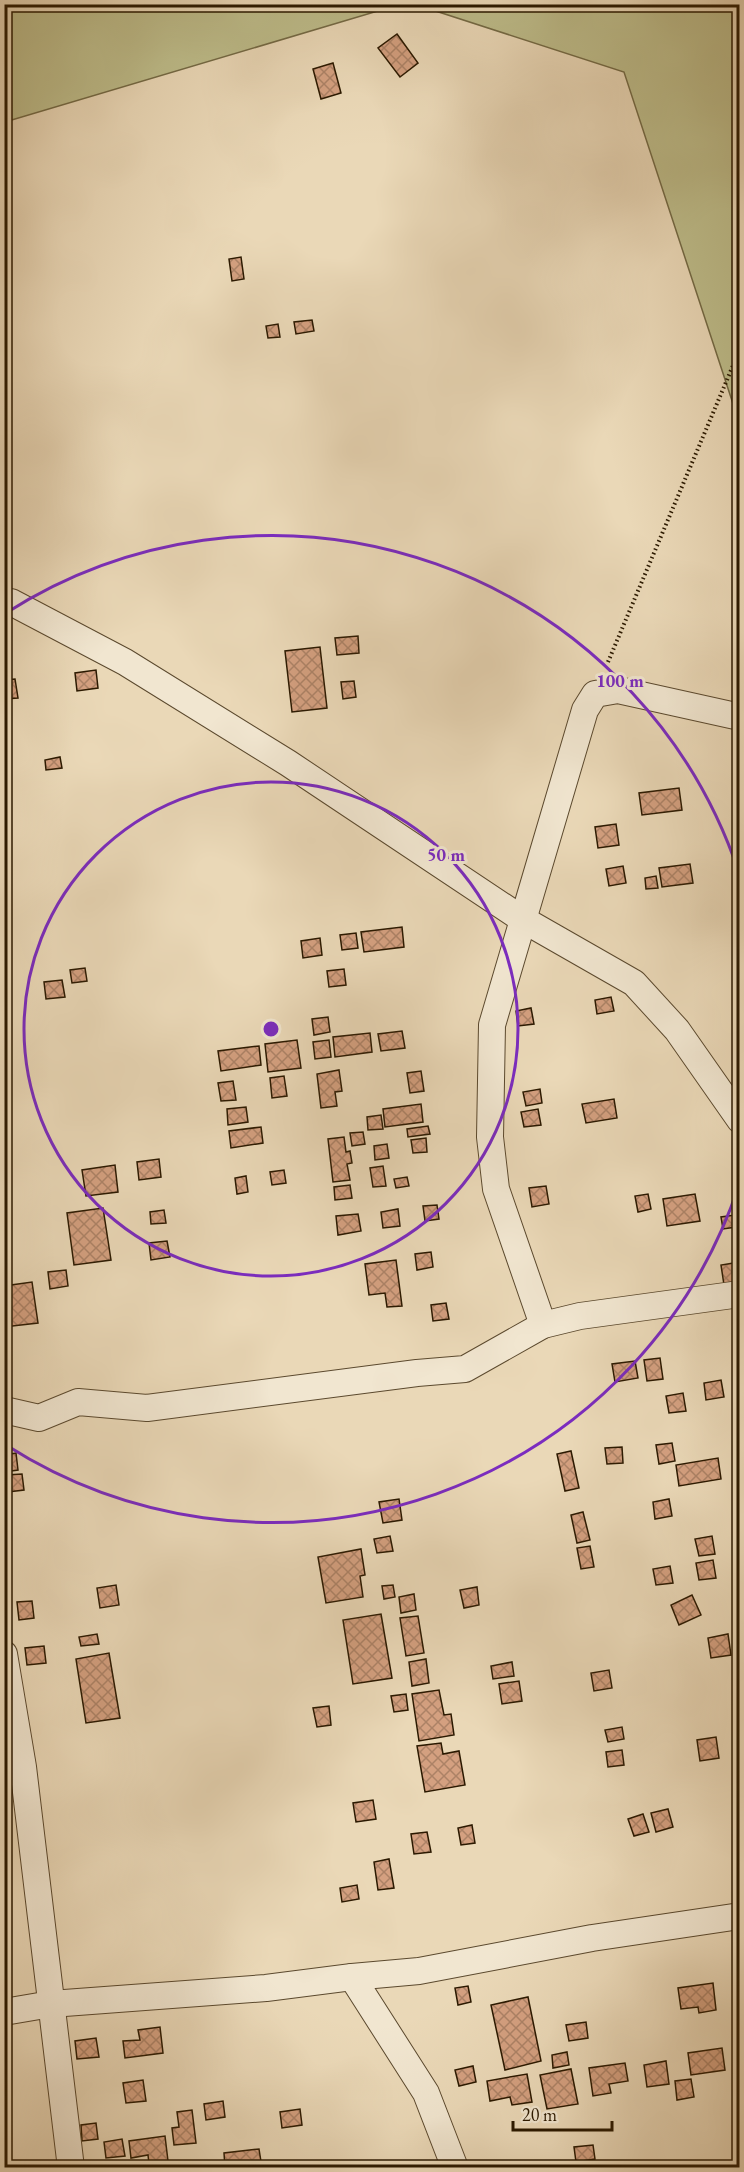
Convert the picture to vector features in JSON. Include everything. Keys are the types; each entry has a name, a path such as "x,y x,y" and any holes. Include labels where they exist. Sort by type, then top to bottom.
{"street":[{"path":"4,601 11,602 125,662 288,763 522,919 634,982 677,1030 740,1120"},
{"path":"543,1325 496,1188 490,1137 492,1025 585,710 595,694 618,690 740,717"},
{"path":"4,1410 39,1418 78,1402 147,1408 406,1374 465,1369 543,1325 580,1316 740,1294"},
{"path":"4,1654 24,1767 71,2168"},
{"path":"4,2012 51,2004 266,1988 418,1971 592,1938 740,1916"},
{"path":"352,1977 426,2093 455,2168"}],"path":[{"path":"595,694 740,349"}],"shaded area":[{"path":"5,4 398,4 398,5 5,122"},
{"path":"417,5 739,5 739,422 624,72"}],"building":[{"path":"397,34 418,63 400,77 378,48"},
{"path":"333,63 341,93 321,99 313,69"},
{"path":"241,257 244,279 232,281 229,259"},
{"path":"312,320 314,331 296,334 294,322"},
{"path":"278,324 280,337 268,338 266,326"},
{"path":"358,636 359,653 337,655 335,638"},
{"path":"320,647 327,708 292,712 285,651"},
{"path":"96,670 98,688 77,691 75,673"},
{"path":"15,679 18,698 4,699 4,680"},
{"path":"354,681 356,697 343,699 341,682"},
{"path":"60,757 62,768 46,770 45,760"},
{"path":"679,788 682,810 642,815 639,793"},
{"path":"616,824 619,845 598,848 595,827"},
{"path":"690,864 693,883 662,887 659,868"},
{"path":"623,866 626,883 609,886 606,869"},
{"path":"656,876 658,888 646,889 645,878"},
{"path":"402,927 404,947 364,952 361,932"},
{"path":"356,933 358,948 342,950 340,935"},
{"path":"320,938 322,955 303,958 301,941"},
{"path":"85,968 87,981 72,983 70,970"},
{"path":"344,969 346,985 329,987 327,971"},
{"path":"62,980 65,997 46,999 44,982"},
{"path":"611,997 614,1011 597,1014 595,1000"},
{"path":"531,1008 534,1024 518,1026 516,1011"},
{"path":"328,1017 330,1032 314,1035 312,1019"},
{"path":"402,1031 405,1048 381,1051 378,1034"},
{"path":"370,1033 372,1052 335,1057 333,1037"},
{"path":"297,1040 301,1068 268,1072 265,1044"},
{"path":"329,1040 331,1057 315,1059 313,1042"},
{"path":"259,1046 261,1065 221,1071 218,1051"},
{"path":"339,1070 342,1091 335,1092 337,1106 321,1108 317,1074"},
{"path":"421,1071 424,1091 410,1093 407,1073"},
{"path":"284,1076 287,1096 272,1098 270,1078"},
{"path":"233,1081 236,1100 221,1101 218,1083"},
{"path":"540,1089 542,1103 526,1106 523,1092"},
{"path":"614,1099 617,1118 586,1123 582,1104"},
{"path":"421,1104 423,1122 385,1127 383,1109"},
{"path":"246,1107 248,1122 228,1125 227,1109"},
{"path":"538,1109 541,1125 524,1127 521,1112"},
{"path":"381,1115 383,1129 368,1130 367,1117"},
{"path":"428,1126 430,1134 408,1137 407,1129"},
{"path":"261,1127 263,1143 231,1148 229,1131"},
{"path":"363,1132 365,1144 352,1146 350,1133"},
{"path":"344,1137 346,1152 350,1151 352,1163 347,1164 350,1180 333,1182 328,1139"},
{"path":"426,1138 427,1152 413,1153 411,1140"},
{"path":"387,1144 389,1158 375,1160 374,1146"},
{"path":"159,1159 161,1177 139,1180 137,1162"},
{"path":"115,1165 118,1192 86,1196 82,1170"},
{"path":"383,1166 386,1186 373,1187 370,1168"},
{"path":"284,1170 286,1183 272,1185 270,1172"},
{"path":"246,1176 248,1192 237,1194 235,1178"},
{"path":"407,1177 409,1186 396,1188 394,1179"},
{"path":"350,1185 352,1198 335,1200 334,1187"},
{"path":"546,1186 549,1204 532,1207 529,1188"},
{"path":"648,1194 651,1209 638,1212 635,1196"},
{"path":"695,1194 700,1221 667,1226 663,1199"},
{"path":"437,1205 439,1219 425,1221 423,1206"},
{"path":"103,1208 111,1260 74,1265 67,1213"},
{"path":"398,1209 400,1226 383,1228 381,1212"},
{"path":"164,1210 166,1223 151,1224 150,1212"},
{"path":"358,1214 361,1231 338,1235 336,1216"},
{"path":"735,1215 736,1227 723,1229 721,1217"},
{"path":"167,1241 170,1257 151,1260 149,1243"},
{"path":"431,1252 433,1267 417,1270 415,1254"},
{"path":"396,1260 402,1306 387,1307 385,1293 369,1295 365,1264"},
{"path":"740,1262 740,1283 724,1285 721,1265"},
{"path":"66,1270 68,1286 50,1289 48,1272"},
{"path":"32,1282 38,1323 4,1327 4,1286"},
{"path":"446,1303 449,1319 433,1321 431,1305"},
{"path":"660,1358 663,1379 647,1381 644,1360"},
{"path":"635,1361 638,1378 615,1382 612,1364"},
{"path":"721,1380 724,1397 706,1400 704,1383"},
{"path":"683,1393 686,1411 669,1413 666,1396"},
{"path":"672,1443 675,1461 659,1464 656,1445"},
{"path":"622,1447 623,1463 607,1464 605,1448"},
{"path":"571,1451 579,1488 565,1491 557,1454"},
{"path":"16,1453 18,1470 4,1472 4,1455"},
{"path":"718,1458 721,1479 679,1486 676,1465"},
{"path":"22,1474 24,1490 8,1492 6,1475"},
{"path":"399,1499 402,1520 383,1523 379,1502"},
{"path":"669,1499 672,1516 655,1519 653,1502"},
{"path":"583,1512 590,1540 577,1543 571,1515"},
{"path":"390,1536 393,1551 377,1553 374,1539"},
{"path":"712,1536 715,1554 699,1556 695,1539"},
{"path":"590,1546 594,1567 581,1569 577,1548"},
{"path":"361,1549 365,1575 360,1576 363,1597 326,1603 318,1557"},
{"path":"713,1560 716,1578 699,1580 696,1563"},
{"path":"670,1566 673,1583 656,1585 653,1569"},
{"path":"116,1585 119,1605 100,1608 97,1588"},
{"path":"393,1585 395,1597 384,1599 382,1586"},
{"path":"477,1587 479,1605 464,1608 460,1590"},
{"path":"414,1594 416,1610 401,1613 399,1597"},
{"path":"692,1595 701,1615 679,1625 671,1605"},
{"path":"32,1601 34,1618 19,1620 17,1602"},
{"path":"381,1614 392,1678 353,1684 343,1620"},
{"path":"418,1616 424,1653 406,1656 400,1618"},
{"path":"97,1634 99,1644 81,1646 79,1637"},
{"path":"728,1634 731,1655 711,1658 708,1638"},
{"path":"44,1646 46,1663 27,1665 25,1648"},
{"path":"109,1653 120,1718 86,1723 76,1659"},
{"path":"426,1659 429,1683 412,1686 409,1662"},
{"path":"512,1662 514,1676 493,1679 491,1666"},
{"path":"609,1670 612,1688 594,1691 591,1673"},
{"path":"519,1681 522,1701 502,1704 499,1684"},
{"path":"439,1690 444,1715 451,1714 454,1735 419,1741 412,1694"},
{"path":"406,1694 408,1710 394,1712 391,1696"},
{"path":"329,1706 331,1725 317,1727 313,1708"},
{"path":"622,1727 624,1739 608,1742 605,1730"},
{"path":"716,1737 719,1758 700,1761 697,1740"},
{"path":"441,1743 443,1754 459,1751 465,1785 425,1792 417,1746"},
{"path":"622,1750 624,1765 608,1767 606,1752"},
{"path":"373,1800 376,1819 356,1822 353,1803"},
{"path":"668,1809 673,1827 656,1832 651,1813"},
{"path":"643,1814 649,1832 634,1836 628,1819"},
{"path":"472,1825 475,1843 461,1845 458,1828"},
{"path":"427,1832 431,1852 414,1854 411,1834"},
{"path":"389,1859 394,1888 378,1890 374,1862"},
{"path":"357,1885 359,1899 342,1902 340,1888"},
{"path":"713,1983 716,2010 699,2013 698,2007 681,2009 678,1988"},
{"path":"468,1986 471,2002 458,2005 455,1988"},
{"path":"528,1997 541,2061 505,2070 491,2005"},
{"path":"586,2022 588,2038 569,2041 566,2025"},
{"path":"160,2027 163,2053 125,2058 123,2041 140,2040 138,2030"},
{"path":"96,2038 99,2057 77,2059 75,2041"},
{"path":"722,2048 725,2070 691,2075 688,2053"},
{"path":"567,2052 569,2065 553,2068 552,2055"},
{"path":"666,2061 669,2084 647,2087 644,2065"},
{"path":"625,2063 628,2081 609,2084 611,2093 593,2096 589,2068"},
{"path":"473,2066 476,2082 459,2086 455,2070"},
{"path":"571,2069 578,2104 547,2109 540,2075"},
{"path":"527,2074 532,2102 512,2105 510,2097 490,2101 487,2081"},
{"path":"691,2079 694,2097 677,2100 675,2081"},
{"path":"143,2080 146,2101 126,2103 123,2083"},
{"path":"223,2101 225,2117 206,2120 204,2104"},
{"path":"300,2109 302,2125 282,2128 280,2112"},
{"path":"192,2110 196,2143 174,2145 172,2128 179,2127 177,2112"},
{"path":"96,2123 98,2139 82,2141 81,2125"},
{"path":"165,2136 168,2161 149,2164 148,2155 131,2158 129,2141"},
{"path":"122,2139 125,2156 106,2158 104,2142"},
{"path":"593,2145 595,2159 576,2162 574,2147"},
{"path":"259,2149 262,2168 225,2168 224,2153"}]}
